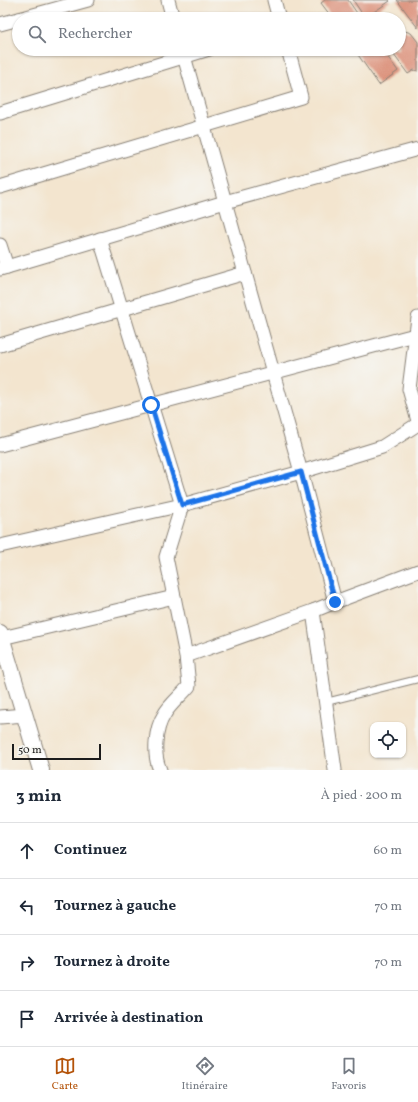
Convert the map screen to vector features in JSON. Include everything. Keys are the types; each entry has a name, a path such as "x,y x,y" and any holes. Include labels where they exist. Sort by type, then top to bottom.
{"street":[{"path":"44,12 88,0"},
{"path":"168,0 171,12"},
{"path":"274,0 277,12"},
{"path":"0,24 12,21"},
{"path":"0,113 174,56"},
{"path":"184,56 301,472 335,602"},
{"path":"0,187 301,97 290,56"},
{"path":"0,245 3,268 225,202 418,149"},
{"path":"100,240 182,505 166,557 186,656 189,686 164,715 155,740 156,763 160,770"},
{"path":"0,345 245,274"},
{"path":"418,318 409,389 418,421"},
{"path":"0,445 415,335"},
{"path":"0,546 182,505 301,472 382,447 418,424"},
{"path":"186,656 313,611 418,571"},
{"path":"41,770 1,635 174,597"},
{"path":"313,611 335,770"},
{"path":"0,716 24,715"}],"lane":[{"path":"326,702 418,679"}],"building":[{"path":"325,0 348,0 356,12 328,12 321,3"},
{"path":"353,0 390,1 374,12 361,12"},
{"path":"397,0 418,0 418,28"},
{"path":"406,31 411,33 418,42 418,71 414,70 408,74 395,56 406,56"},
{"path":"359,56 387,56 398,71 379,85"}],"route":[{"path":"151,405 182,505 301,472 335,602"}]}
